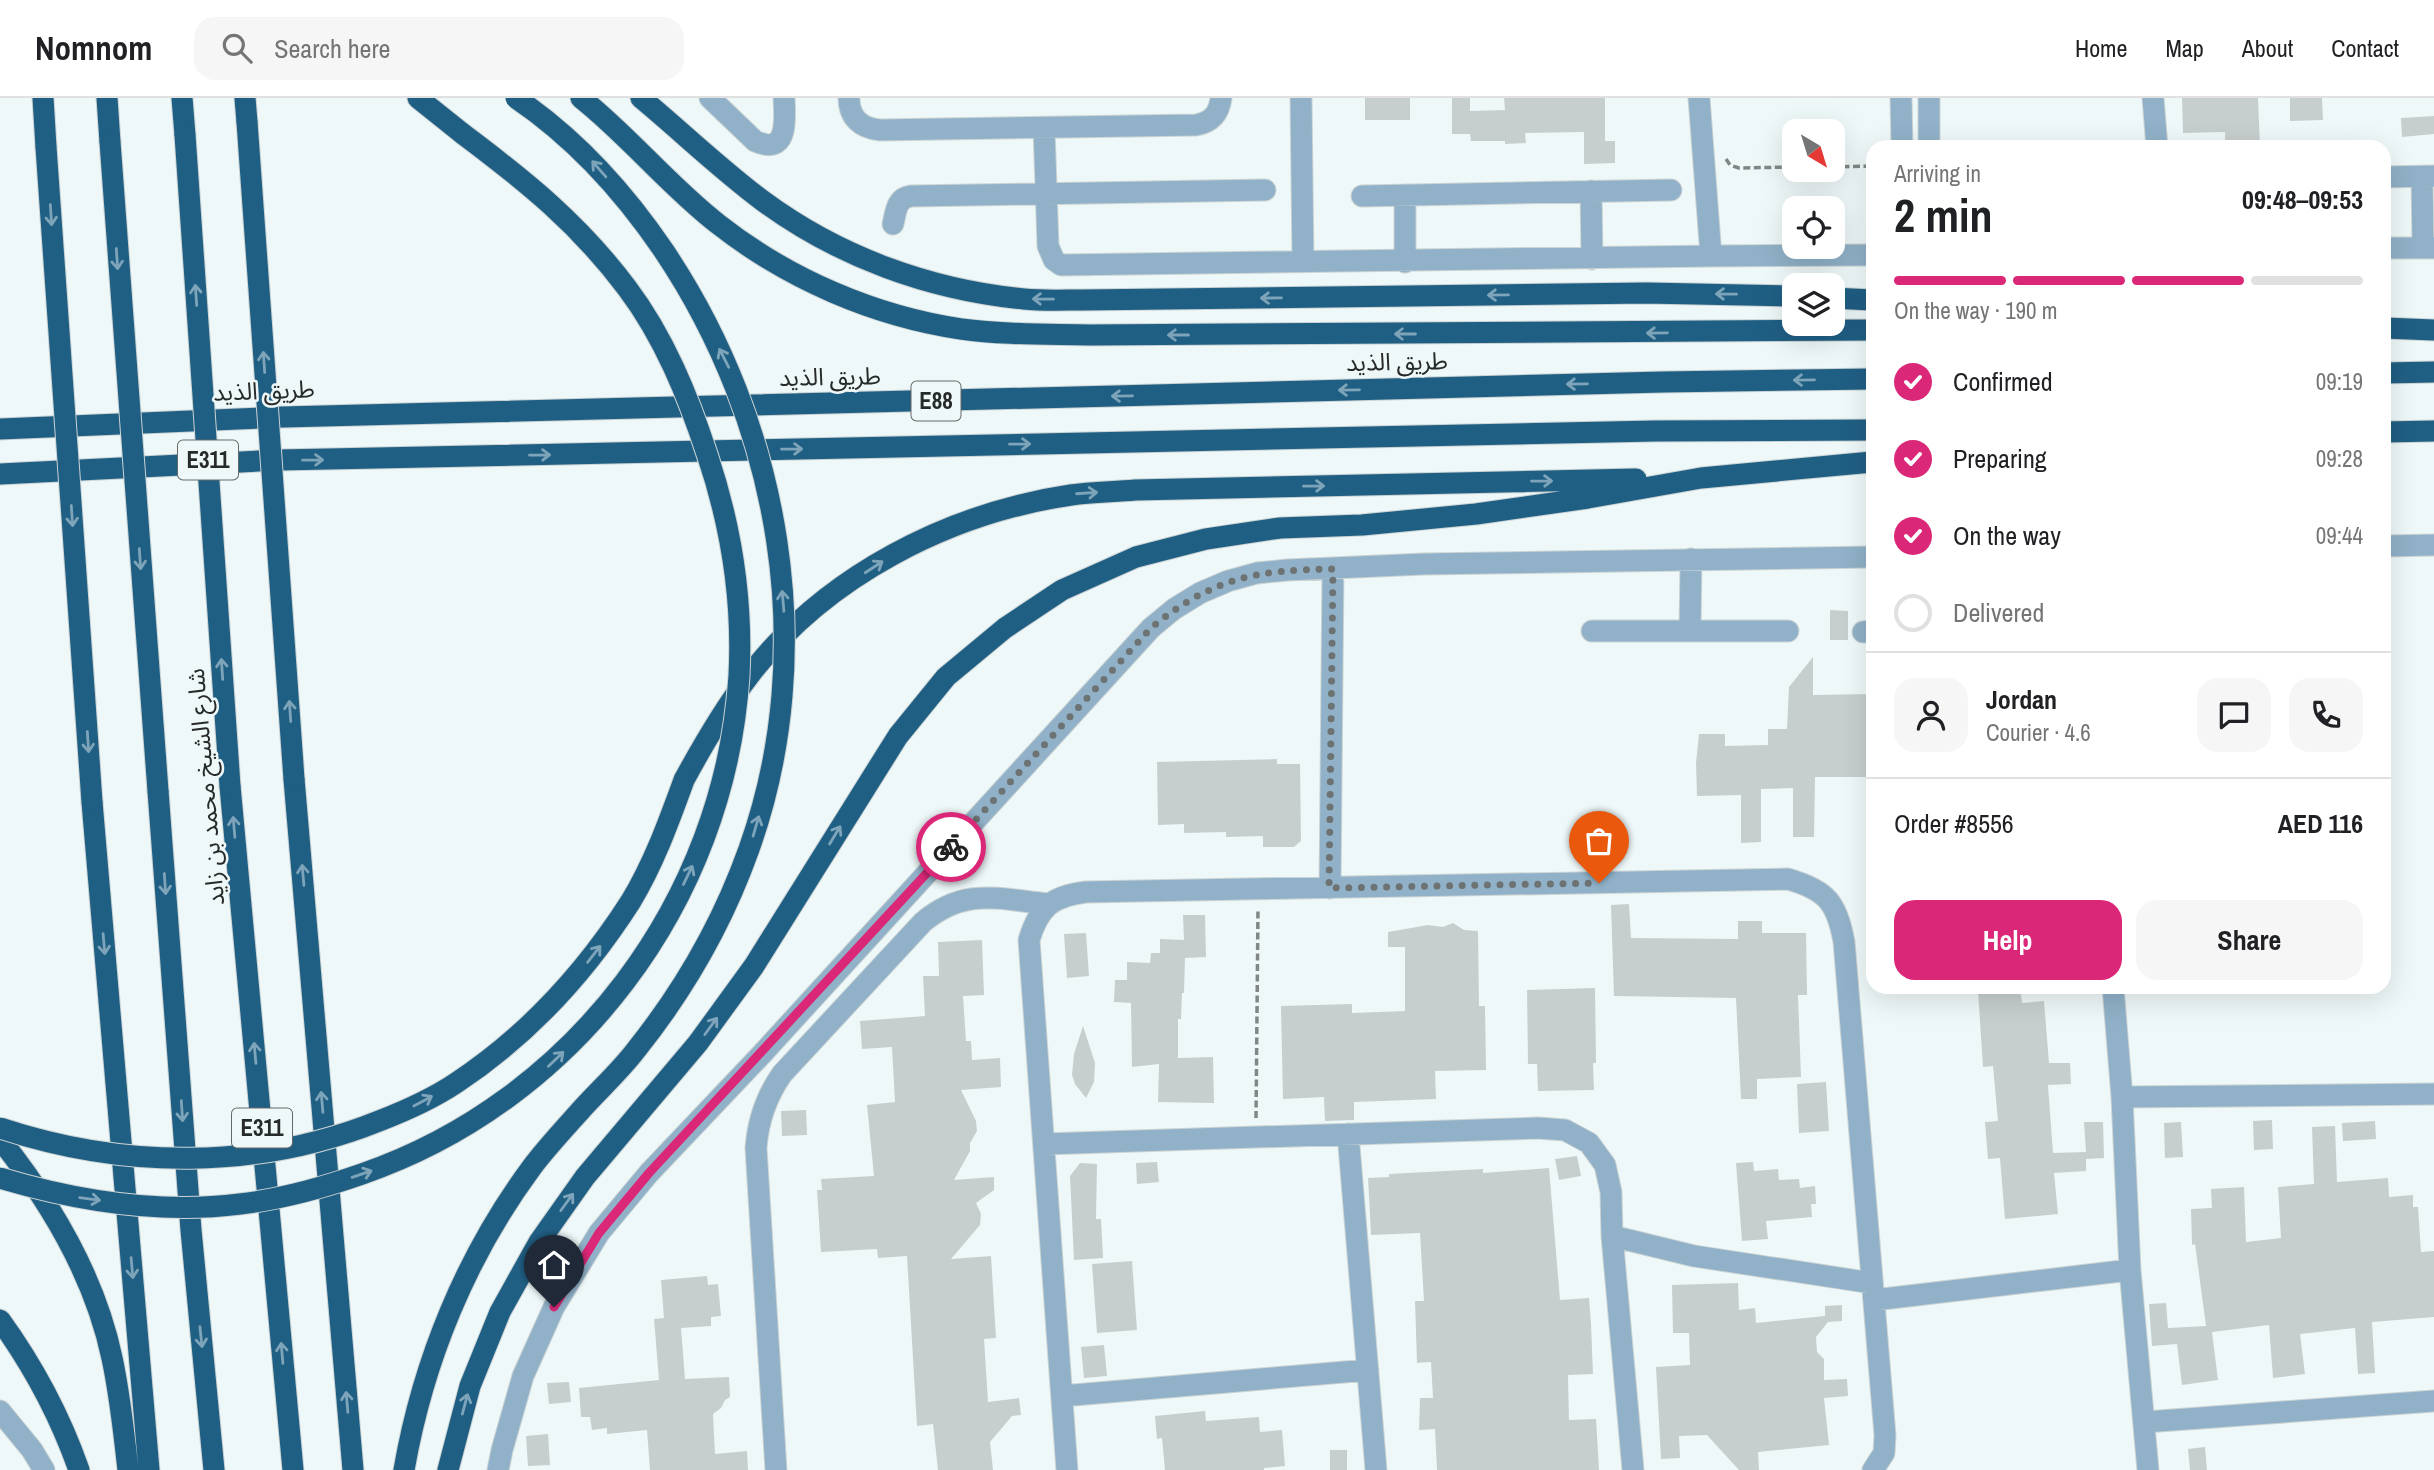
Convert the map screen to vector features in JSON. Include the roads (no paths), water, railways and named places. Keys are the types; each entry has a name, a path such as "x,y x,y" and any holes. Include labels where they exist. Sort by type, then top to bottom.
{"highway":[{"path":"43,98 92,802 149,1470"},
{"name":"شارع الشيخ محمد بن زايد","path":"107,98 191,1230 214,1470"},
{"name":"شارع الشيخ محمد بن زايد","path":"182,98 230,786 293,1470"},
{"path":"245,98 295,779 353,1470"},
{"path":"0,1178 84,1198 161,1207 239,1204 316,1190 390,1165 447,1138 501,1104 550,1065 595,1020 634,971 668,917 696,860 717,801 731,739 739,677 739,613 733,551 719,489 699,429 669,358 630,291 581,231 524,179 418,98"},
{"path":"404,1470 410,1436 430,1364 457,1295 491,1229 532,1166 635,1052 681,989 719,921 745,861 771,773 783,696 785,618 778,540 759,453 730,369 690,290 641,217 582,151 516,98"},
{"path":"581,98 608,119 685,196 719,225 755,250 793,273 875,308 962,329 1089,335 1866,330"},
{"path":"641,98 763,201 810,232 871,262 914,278 969,292 1025,299 1082,300 1647,293 1782,296"},
{"path":"1845,299 1866,300"},
{"path":"2391,328 2434,330"},
{"path":"2391,373 2434,372"},
{"name":"طريق الذيد","path":"0,429 270,417 1866,379"},
{"name":"E88","path":"0,474 279,460 1655,431 1866,430"},
{"path":"2391,432 2434,431"},
{"path":"0,1129 38,1141 91,1152 144,1158 198,1159 252,1155 305,1145 357,1130 407,1110 454,1084 507,1046 554,1002 596,952 632,898 662,840 684,780 715,725 751,674 794,628 842,587 895,553 951,526 1011,507 1072,494 1135,490 1700,478 1866,464"},
{"path":"448,1470 470,1386 500,1312 538,1242 585,1177 698,1044 754,966 898,736 946,677 1005,628 1062,590 1136,557 1206,539 1280,528 1362,525 1476,514 1700,478"},
{"path":"0,1139 30,1177 60,1227 82,1269 99,1311 112,1356 128,1470"},
{"path":"0,1320 37,1376 66,1434 79,1470"}],"street":[{"path":"710,98 755,141 772,144 784,132 784,98"},
{"path":"849,98 853,117 869,129 1196,125 1214,118 1221,98"},
{"path":"1301,98 1303,262"},
{"path":"1699,98 1711,256"},
{"path":"1901,98 1902,140"},
{"path":"1929,98 1929,140"},
{"path":"2153,98 2156,140"},
{"path":"1044,128 1048,246 1054,260 1061,265 1866,255"},
{"path":"2391,177 2428,176 2429,248 2391,248"},
{"path":"893,223 898,203 906,197 1265,190"},
{"path":"1362,196 1671,190"},
{"path":"1591,191 1592,259"},
{"path":"1405,195 1405,262"},
{"path":"2391,546 2434,545"},
{"path":"498,1470 523,1376 554,1307 599,1233 649,1173 770,1045 1151,628 1191,598 1228,581 1257,573 1287,570 1423,564 1866,557"},
{"path":"1690,631 1691,559"},
{"path":"1329,888 1333,569"},
{"path":"1592,631 1788,631"},
{"path":"1067,1470 1029,940 1035,920 1048,905 1066,894 1086,892 1788,879 1810,886 1828,899 1840,919 1842,930 1885,1436 1884,1453 1873,1470"},
{"path":"776,1470 756,1148 757,1132 766,1101 782,1074 937,910 970,898 1048,905"},
{"path":"2114,994 2122,1097 2130,1270 2148,1470"},
{"path":"2122,1097 2434,1094"},
{"path":"1044,1144 1538,1128 1565,1130 1589,1143 1605,1165 1611,1192 1612,1236 1633,1470"},
{"path":"1348,1134 1376,1470"},
{"path":"1612,1236 1694,1256 1873,1292 2130,1270"},
{"path":"1062,1396 1368,1370"},
{"path":"2145,1422 2434,1401"},
{"path":"0,1411 32,1450 44,1470"}]}
